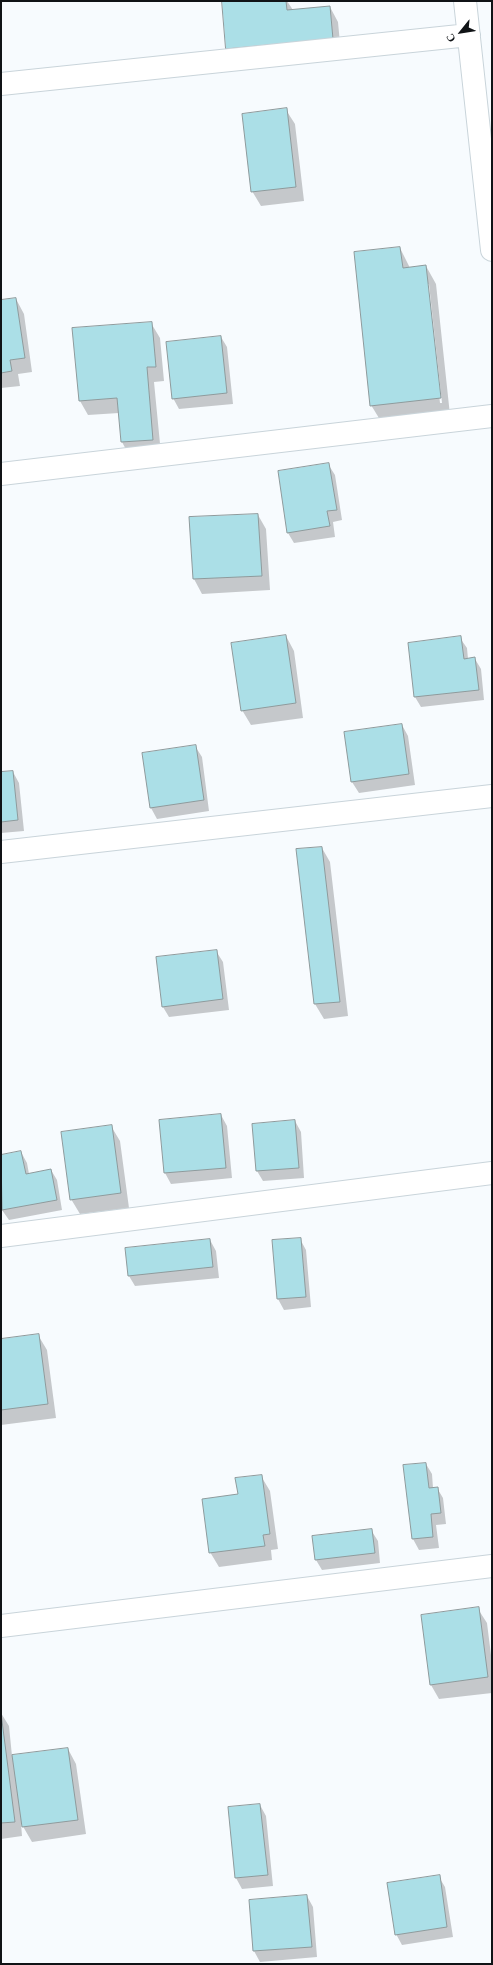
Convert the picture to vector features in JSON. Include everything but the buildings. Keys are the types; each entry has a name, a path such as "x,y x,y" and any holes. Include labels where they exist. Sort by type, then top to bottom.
{"street":[{"path":"464,1 492,250"},
{"path":"1,84 469,35"},
{"path":"1,474 492,416"},
{"path":"1,852 492,796"},
{"path":"1,1236 492,1173"},
{"path":"1,1626 492,1566"}]}
